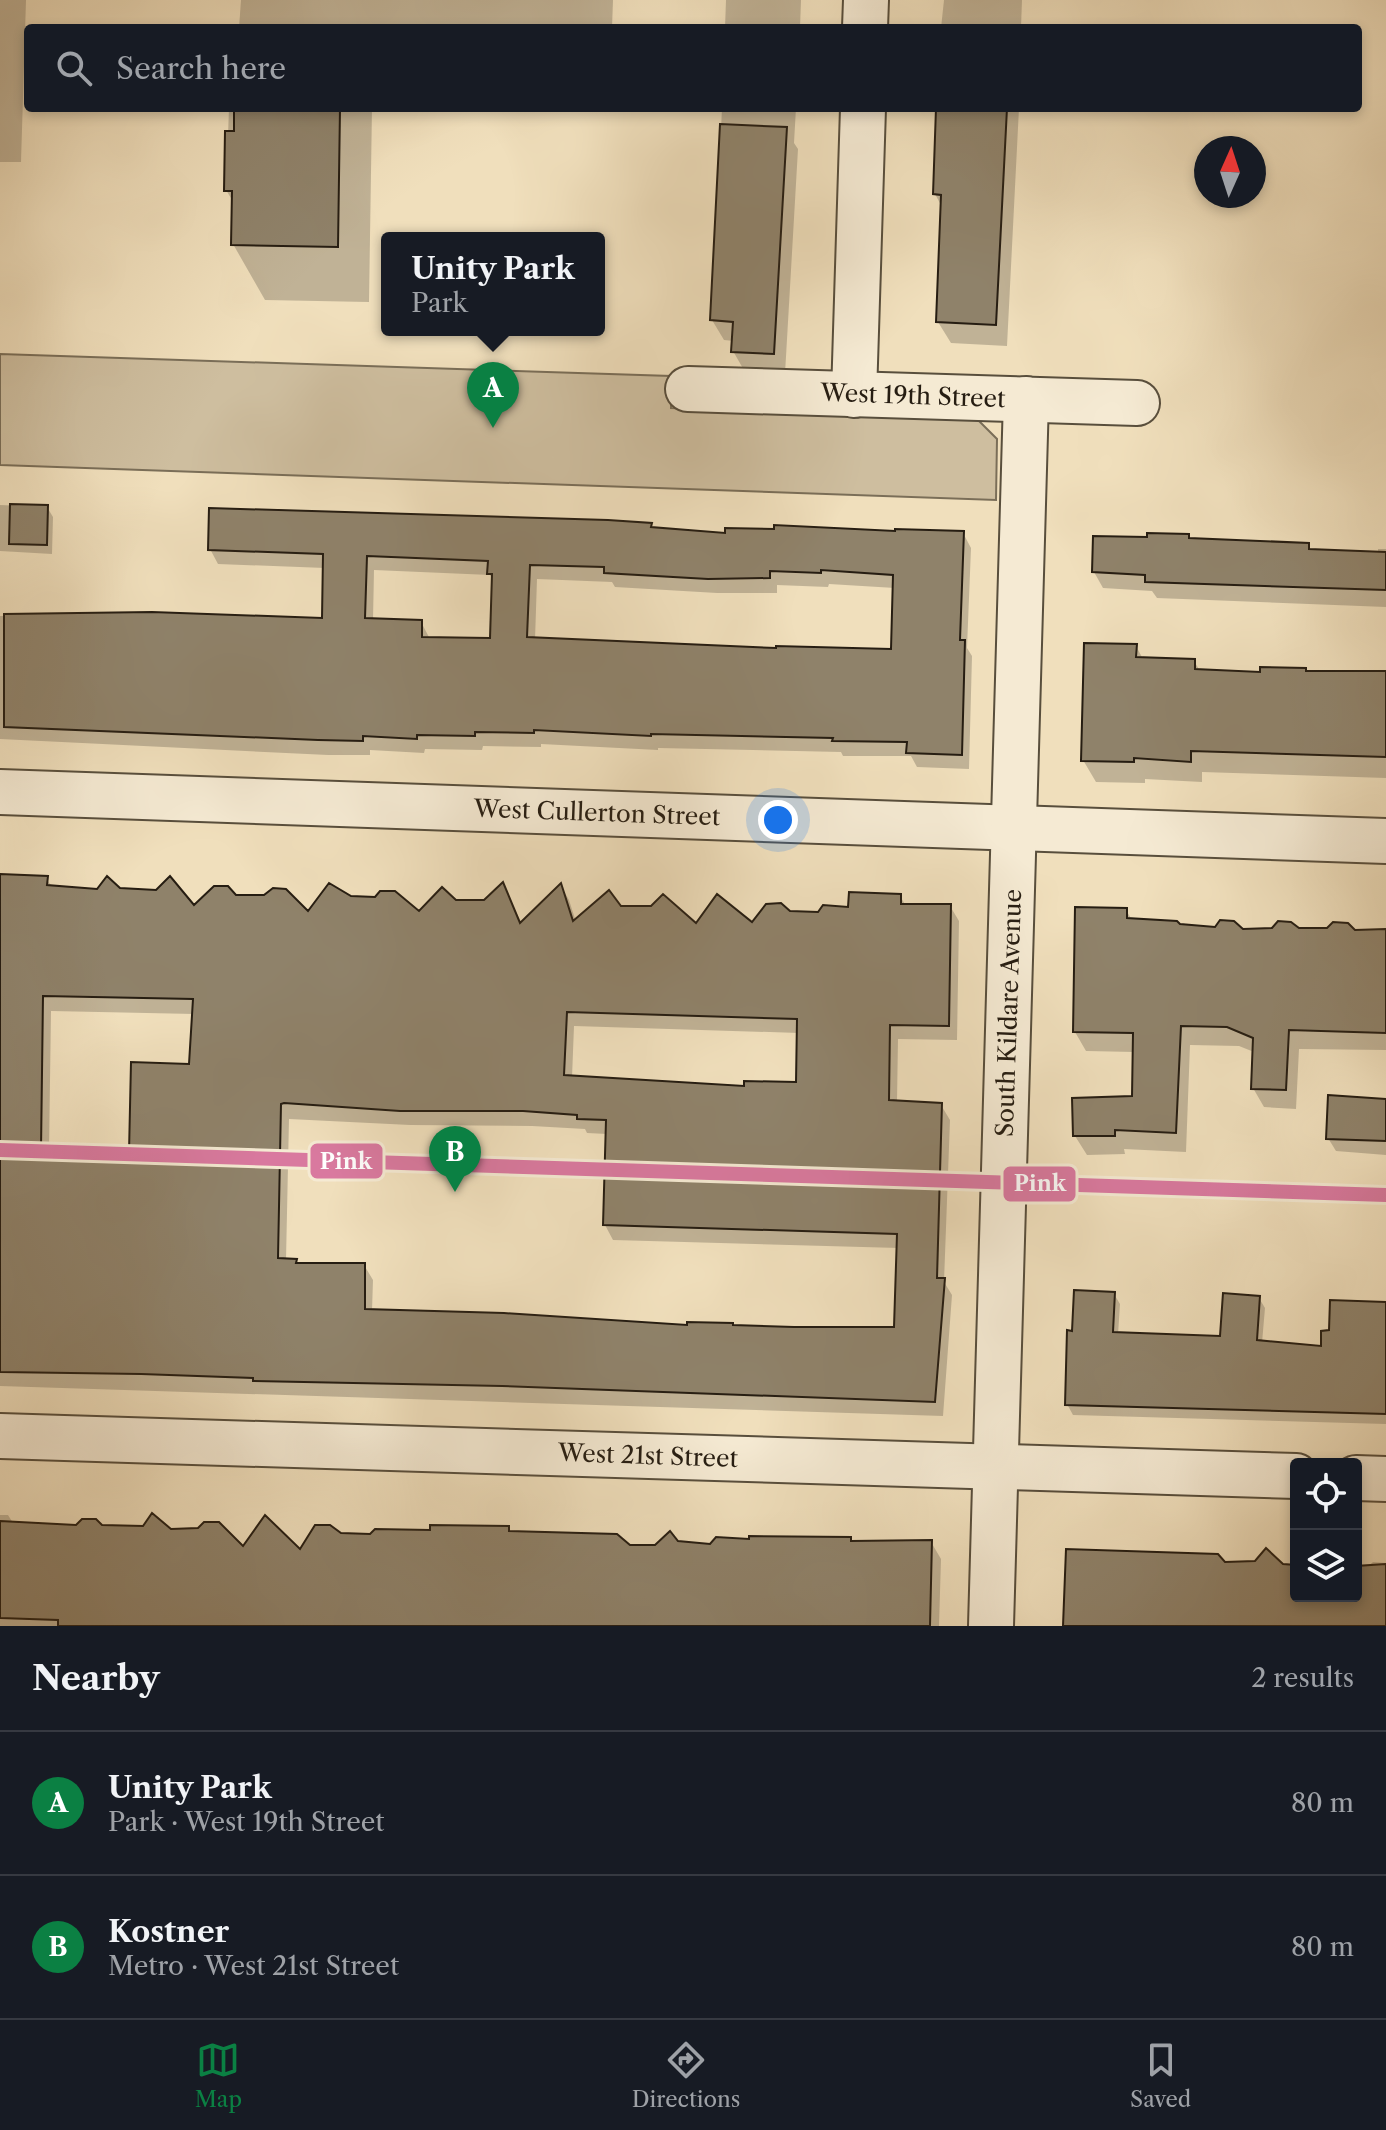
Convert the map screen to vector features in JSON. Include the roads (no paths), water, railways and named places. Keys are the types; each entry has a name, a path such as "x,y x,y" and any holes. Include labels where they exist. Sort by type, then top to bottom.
{"street":[{"path":"865,24 866,0"},
{"path":"854,395 863,112"},
{"name":"West 19th Street","path":"688,389 1137,403"},
{"name":"South Kildare Avenue","path":"991,1626 1026,399"},
{"name":"West Cullerton Street","path":"0,792 1386,841"},
{"name":"West 21st Street","path":"0,1436 1290,1476"},
{"path":"1362,1478 1386,1479"}],"place":[{"name":"Unity Park","path":"493,428"},
{"name":"Kostner","path":"455,1192"}]}
